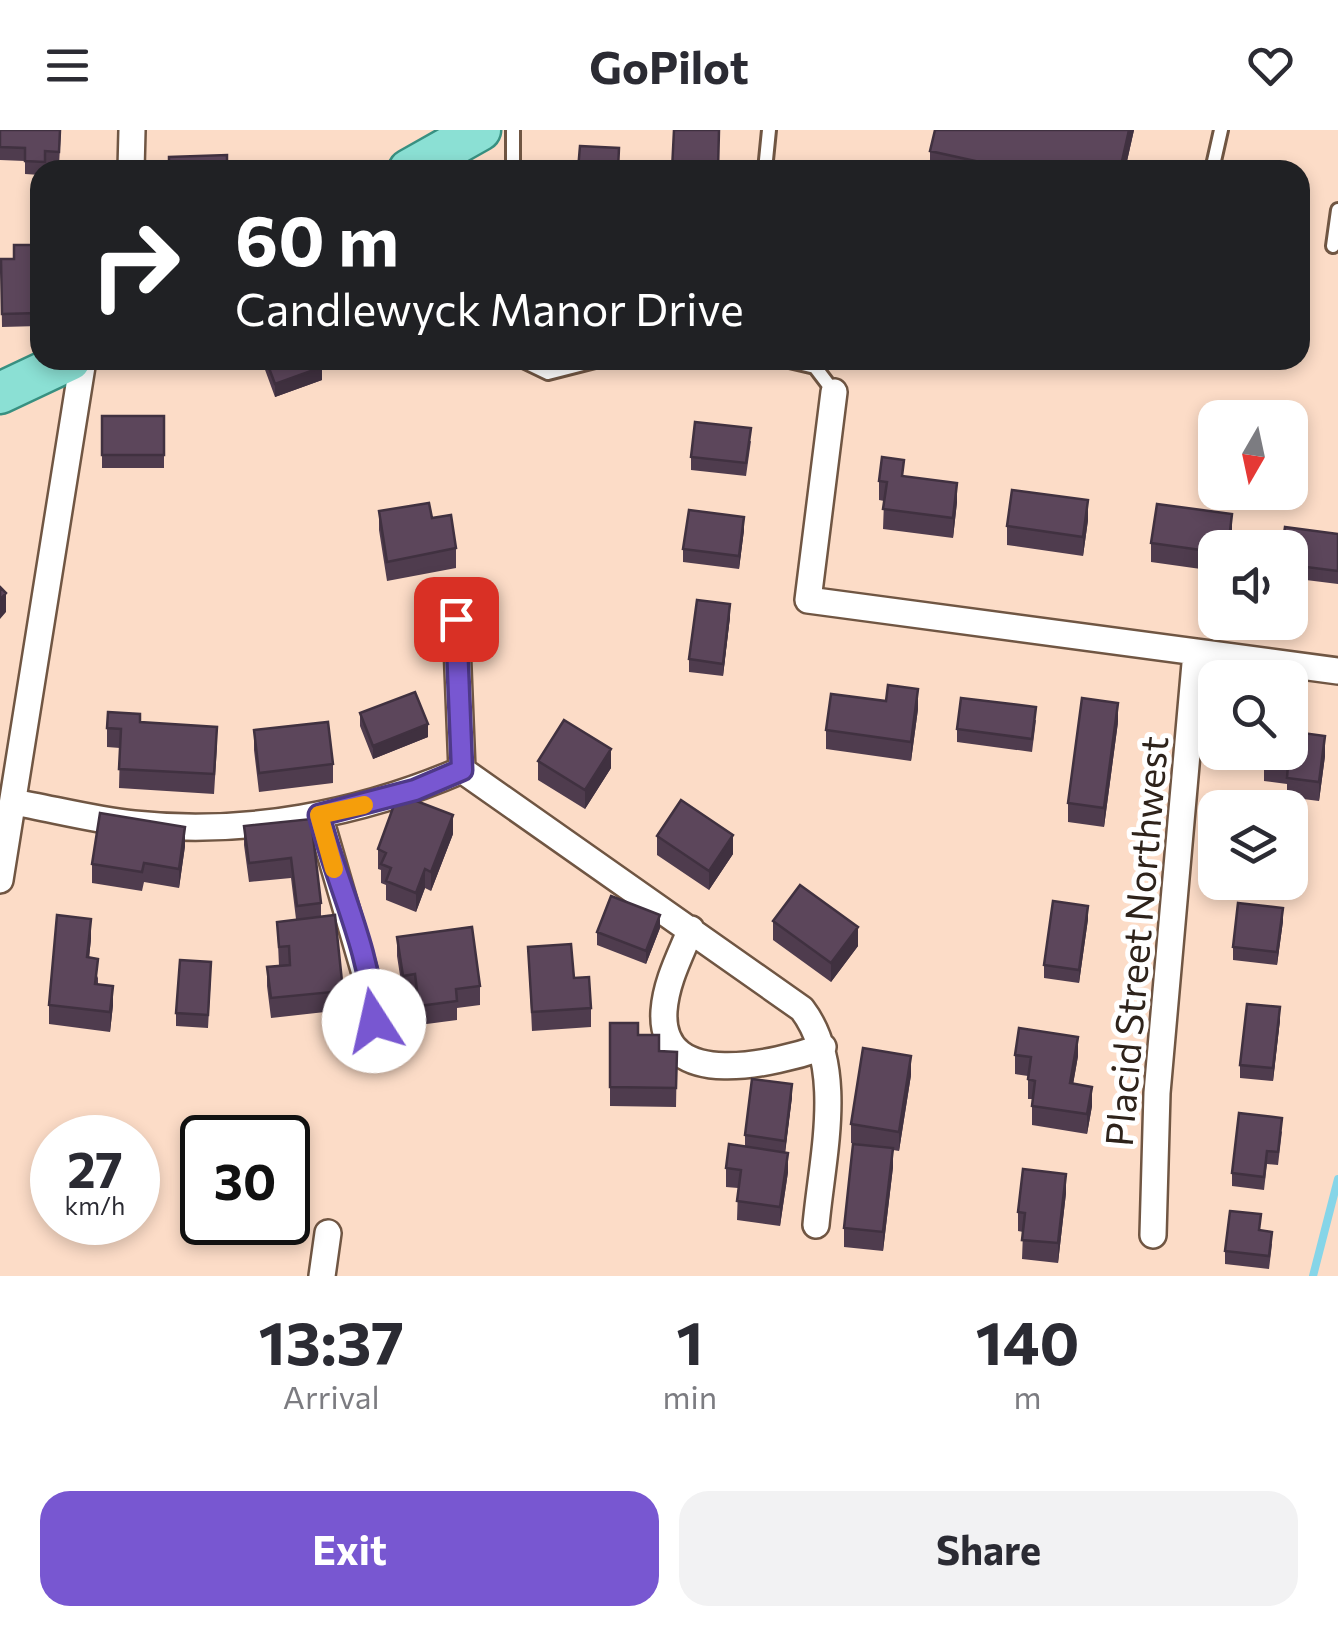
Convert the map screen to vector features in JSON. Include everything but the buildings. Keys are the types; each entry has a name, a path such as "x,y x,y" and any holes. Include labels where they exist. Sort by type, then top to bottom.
{"main road":[{"path":"427,160 480,130"},
{"path":"0,394 49,370"}],"street":[{"path":"131,160 132,130"},
{"path":"0,880 7,799 81,370"},
{"path":"834,392 808,600 1338,671"},
{"path":"456,619 462,770"},
{"name":"Placid Street Northwest","path":"1153,1235 1157,1093 1196,652"},
{"path":"7,799 132,824 198,827 319,815 415,790 462,770"},
{"path":"462,770 802,1008 823,1047 827,1096 816,1226"},
{"path":"319,815 373,1000 376,1042"},
{"path":"690,929 667,987 664,1009 669,1042 676,1050 704,1067 823,1047"},
{"path":"322,1276 328,1233"}],"lane":[{"path":"513,130 513,160"},
{"path":"766,160 769,130"},
{"path":"1214,160 1221,130"},
{"path":"1334,246 1338,210"},
{"path":"817,370 834,392"}],"waterway":[{"path":"1313,1276 1338,1179"}],"slow traffic":[{"path":"334,869 319,815 364,805"}],"route":[{"path":"374,1021 373,1000 351,917 319,815 415,790 462,770 456,619"}]}
